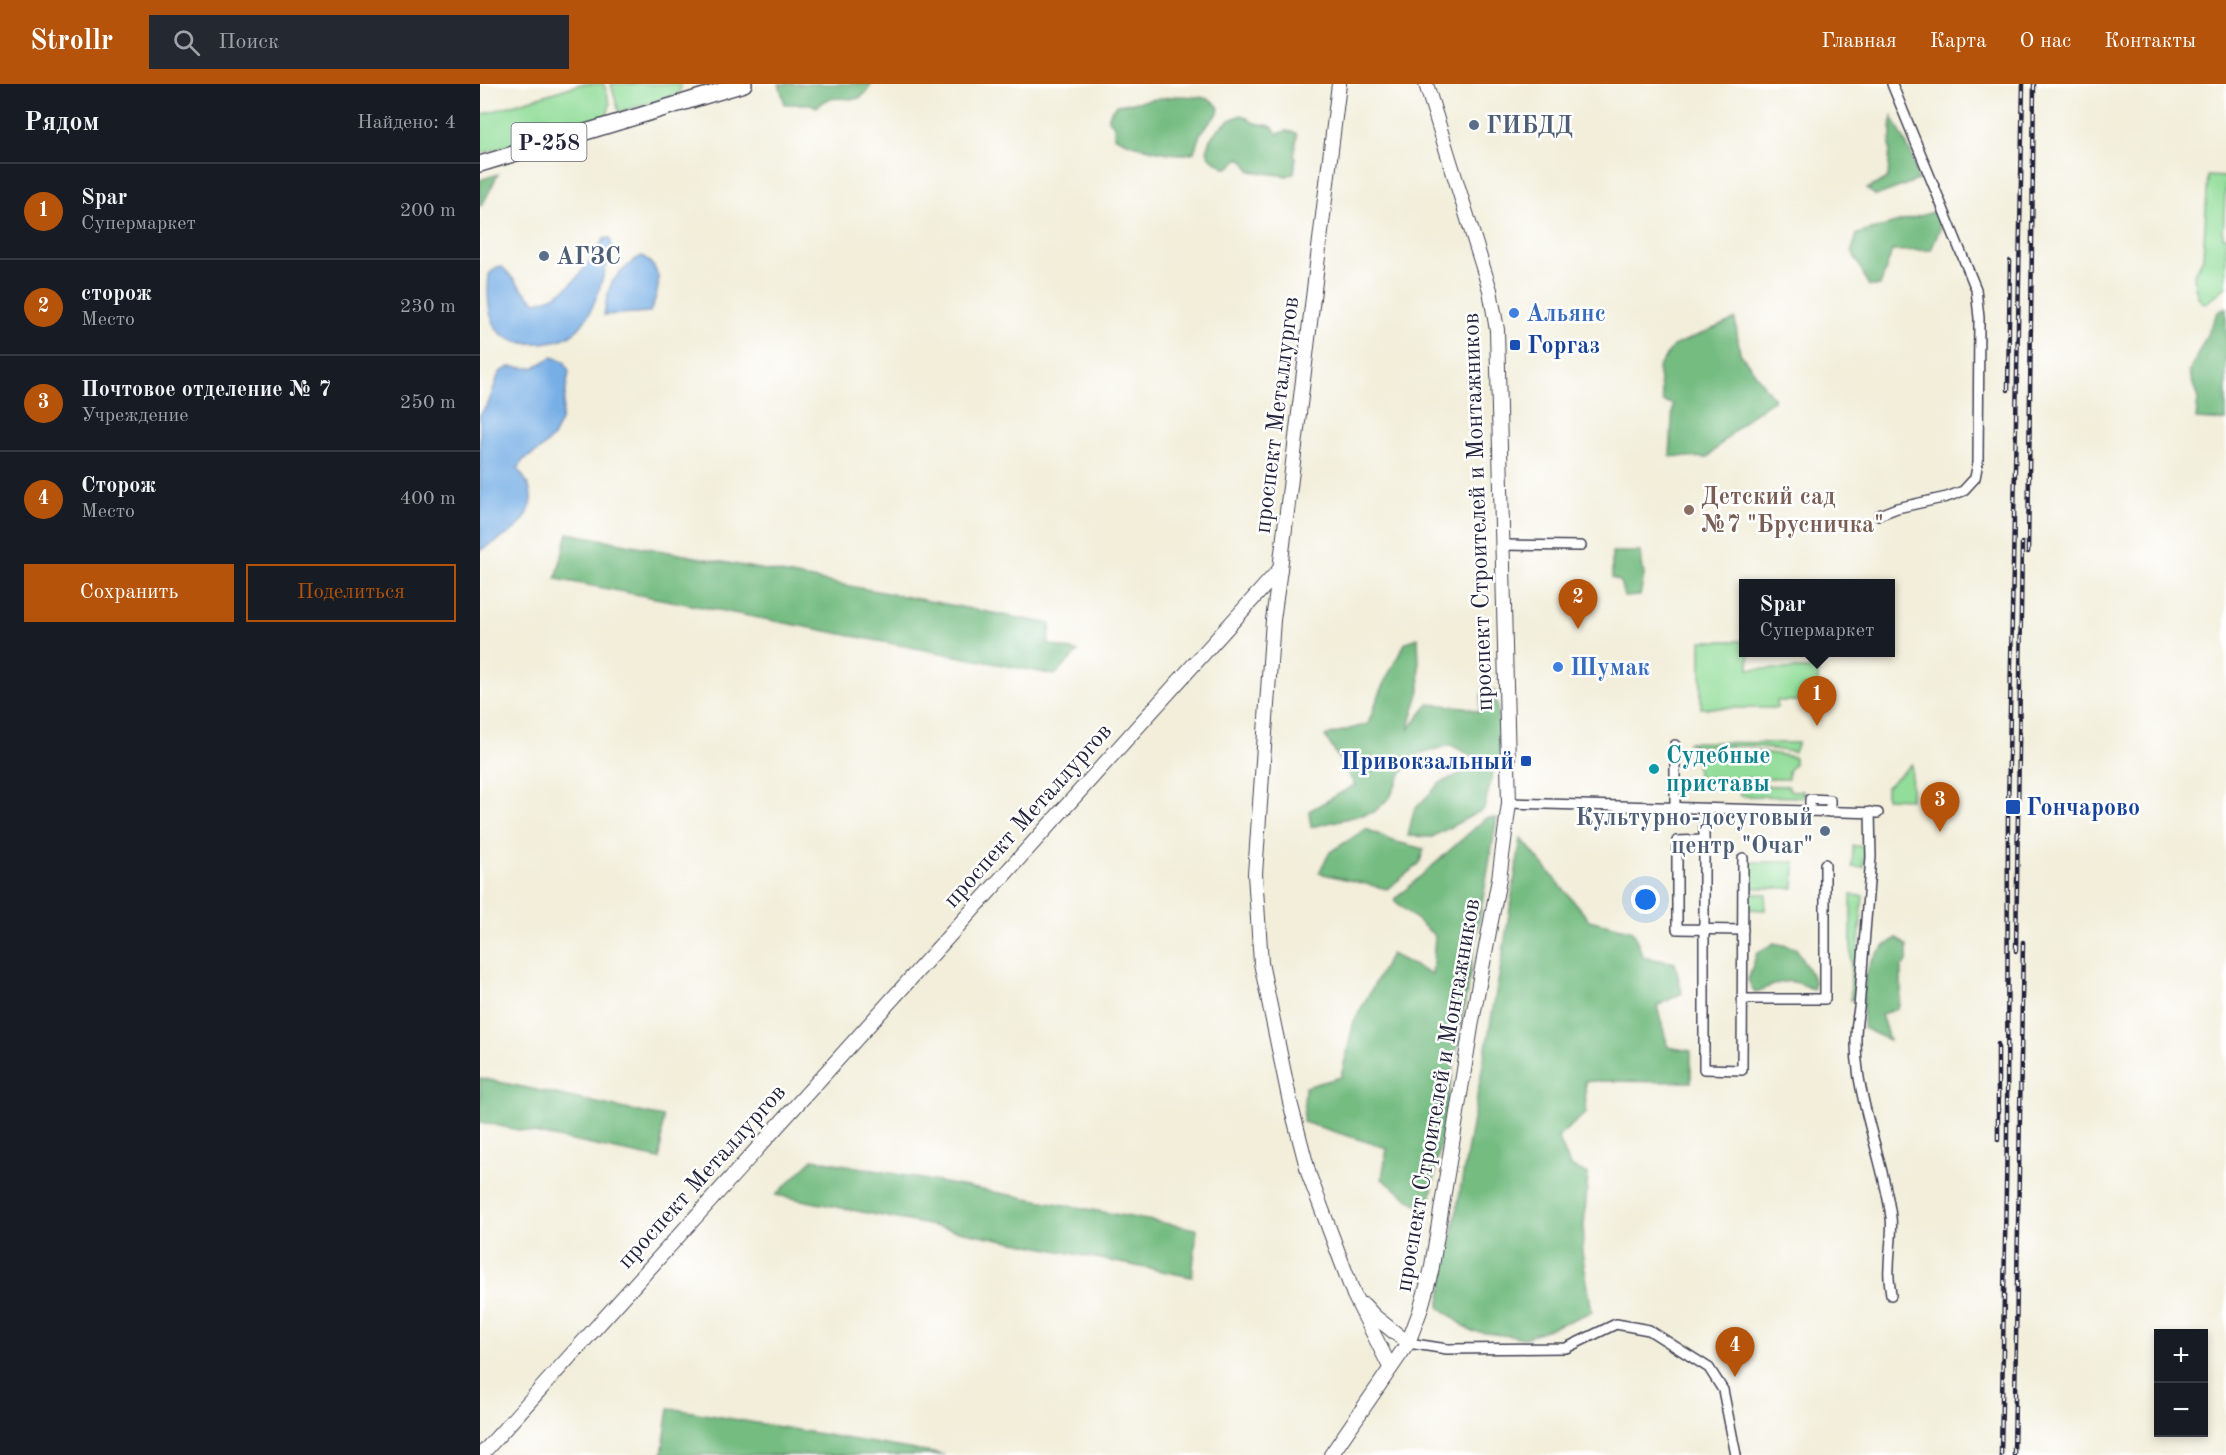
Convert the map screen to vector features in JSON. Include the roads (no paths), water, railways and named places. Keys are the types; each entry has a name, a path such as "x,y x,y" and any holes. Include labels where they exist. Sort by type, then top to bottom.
{"main road":[{"name":"Р-258","path":"480,164 744,84"}],"street":[{"name":"проспект Металлургов","path":"481,1455 1280,568 1339,84"},
{"name":"проспект Строителей и Монтажников","path":"1331,1455 1408,1343 1431,1272 1472,1022 1499,879 1509,803 1498,353 1495,316 1470,224 1426,84"},
{"path":"1879,515 1963,491 1975,478 1978,462 1980,318 1976,289 1892,84"},
{"path":"1503,545 1581,546"},
{"path":"1280,568 1273,620 1255,874 1261,963 1290,1102 1309,1174 1354,1295 1390,1367"},
{"path":"1675,808 1676,745"},
{"path":"1509,803 1874,813 1859,1008 1855,1030 1867,1123 1878,1157 1891,1219 1888,1270 1891,1295"},
{"path":"1704,808 1704,1070 1742,1070 1743,858"},
{"path":"1704,840 1677,841 1677,929 1743,930"},
{"path":"1743,999 1825,999 1825,864"},
{"path":"1354,1295 1374,1316 1408,1343 1447,1349 1566,1348 1616,1324 1649,1330 1709,1368 1723,1390 1736,1455"}],"water":[{"path":"610,238 612,246 599,289 591,310 576,331 567,337 542,343 525,343 502,335 491,316 489,274 497,267 502,267 536,302 560,293 569,286 584,269 604,239"},
{"path":"642,256 654,268 658,281 656,296 650,312 604,315 608,292 613,281 622,270"},
{"path":"552,357 564,361 569,371 561,421 553,437 541,449 523,460 518,469 530,490 529,511 517,528 480,550 480,415 489,402 499,373 509,367 533,368"}],"railway":[{"path":"2001,1455 2007,1135 2008,807 2023,84"},
{"path":"2028,552 2034,84"},
{"path":"2008,390 2010,261"},
{"path":"2016,951 2022,543"},
{"path":"2014,1455 2023,942"},
{"path":"1998,1044 1998,1140"}],"place":[{"name":"ГИБДД","path":"1474,125"},
{"name":"АГЗС","path":"544,256"},
{"name":"Альянс","path":"1514,313"},
{"name":"Горгаз","path":"1515,345"},
{"name":"Детский сад №7 \"Брусничка\"","path":"1689,510"},
{"name":"сторож","path":"1578,629"},
{"name":"Шумак","path":"1558,667"},
{"name":"Spar","path":"1817,726"},
{"name":"Привокзальный","path":"1526,761"},
{"name":"Судебные приставы","path":"1654,769"},
{"name":"Гончарово","path":"2013,807"},
{"name":"Культурно-досуговый центр \"Очаг\"","path":"1825,831"},
{"name":"Почтовое отделение № 7","path":"1940,832"},
{"name":"Сторож","path":"1735,1377"}]}
